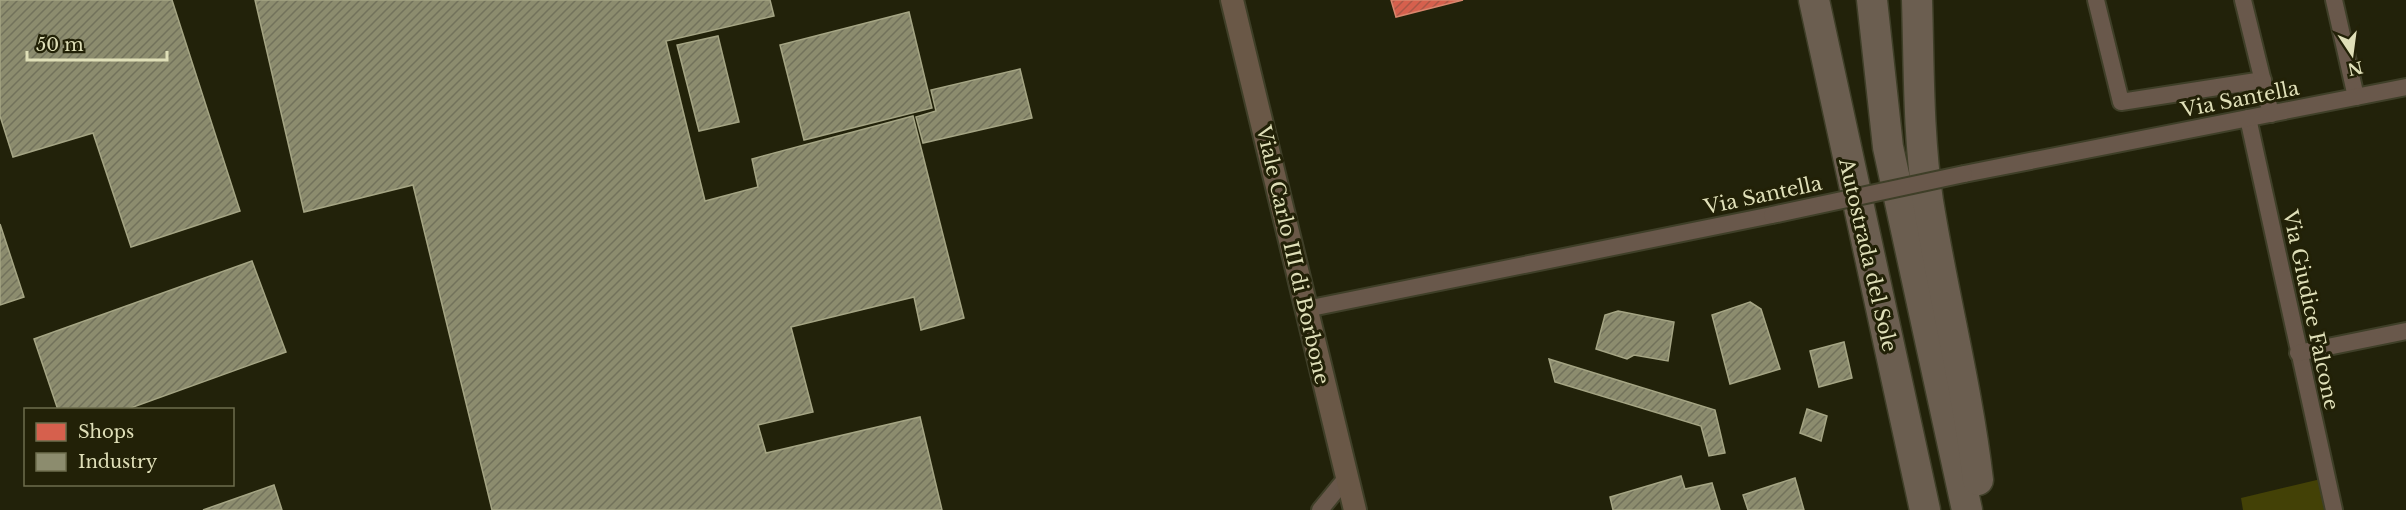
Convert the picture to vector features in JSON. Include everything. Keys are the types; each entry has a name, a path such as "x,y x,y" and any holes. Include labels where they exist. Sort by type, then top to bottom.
{"highway":[{"name":"Autostrada del Sole","path":"1814,0 1925,510"},
{"name":"Autostrada del Sole","path":"1872,0 1888,147 1967,510"},
{"path":"1917,0 1921,144 1928,202 1970,418 1980,510"}],"main road":[{"name":"Viale Carlo III di Borbone","path":"1232,0 1354,510"}],"street":[{"path":"2096,0 2121,102 2263,80"},
{"path":"2243,0 2271,114"},
{"path":"2334,0 2356,97"},
{"name":"Via Santella","path":"1306,309 1964,174 2406,87"},
{"name":"Via Giudice Falcone","path":"2248,118 2334,510"},
{"path":"2298,353 2406,331"},
{"path":"1320,510 1347,477"}],"shaded area":[{"path":"2321,479 2327,510 2243,510 2241,498"}],"building: Shops":[{"path":"1391,0 1463,0 1396,17"}],"building: Industry":[{"path":"0,0 172,0 240,211 131,247 93,133 13,157 0,116"},
{"path":"255,0 770,0 774,16 666,41 705,201 758,187 752,159 913,116 964,318 921,330 914,297 791,327 813,412 758,425 766,453 920,417 942,510 492,510 413,185 304,212"},
{"path":"909,12 932,108 804,140 780,45"},
{"path":"718,36 739,122 699,131 677,45"},
{"path":"1020,69 1032,118 923,143 916,117 936,111 931,90"},
{"path":"0,224 24,297 0,305"},
{"path":"252,261 286,352 131,408 57,408 34,339"},
{"path":"1750,302 1761,309 1780,369 1730,384 1712,315"},
{"path":"1618,311 1674,322 1668,361 1634,355 1627,359 1596,349 1605,315"},
{"path":"1844,342 1852,378 1819,387 1810,351"},
{"path":"1549,359 1715,410 1725,453 1709,456 1701,426 1555,382"},
{"path":"1807,409 1827,416 1821,441 1800,433"},
{"path":"1681,476 1685,489 1712,483 1720,510 1613,510 1610,497"},
{"path":"1795,478 1804,510 1748,510 1743,495"},
{"path":"274,485 282,510 203,510"}]}
